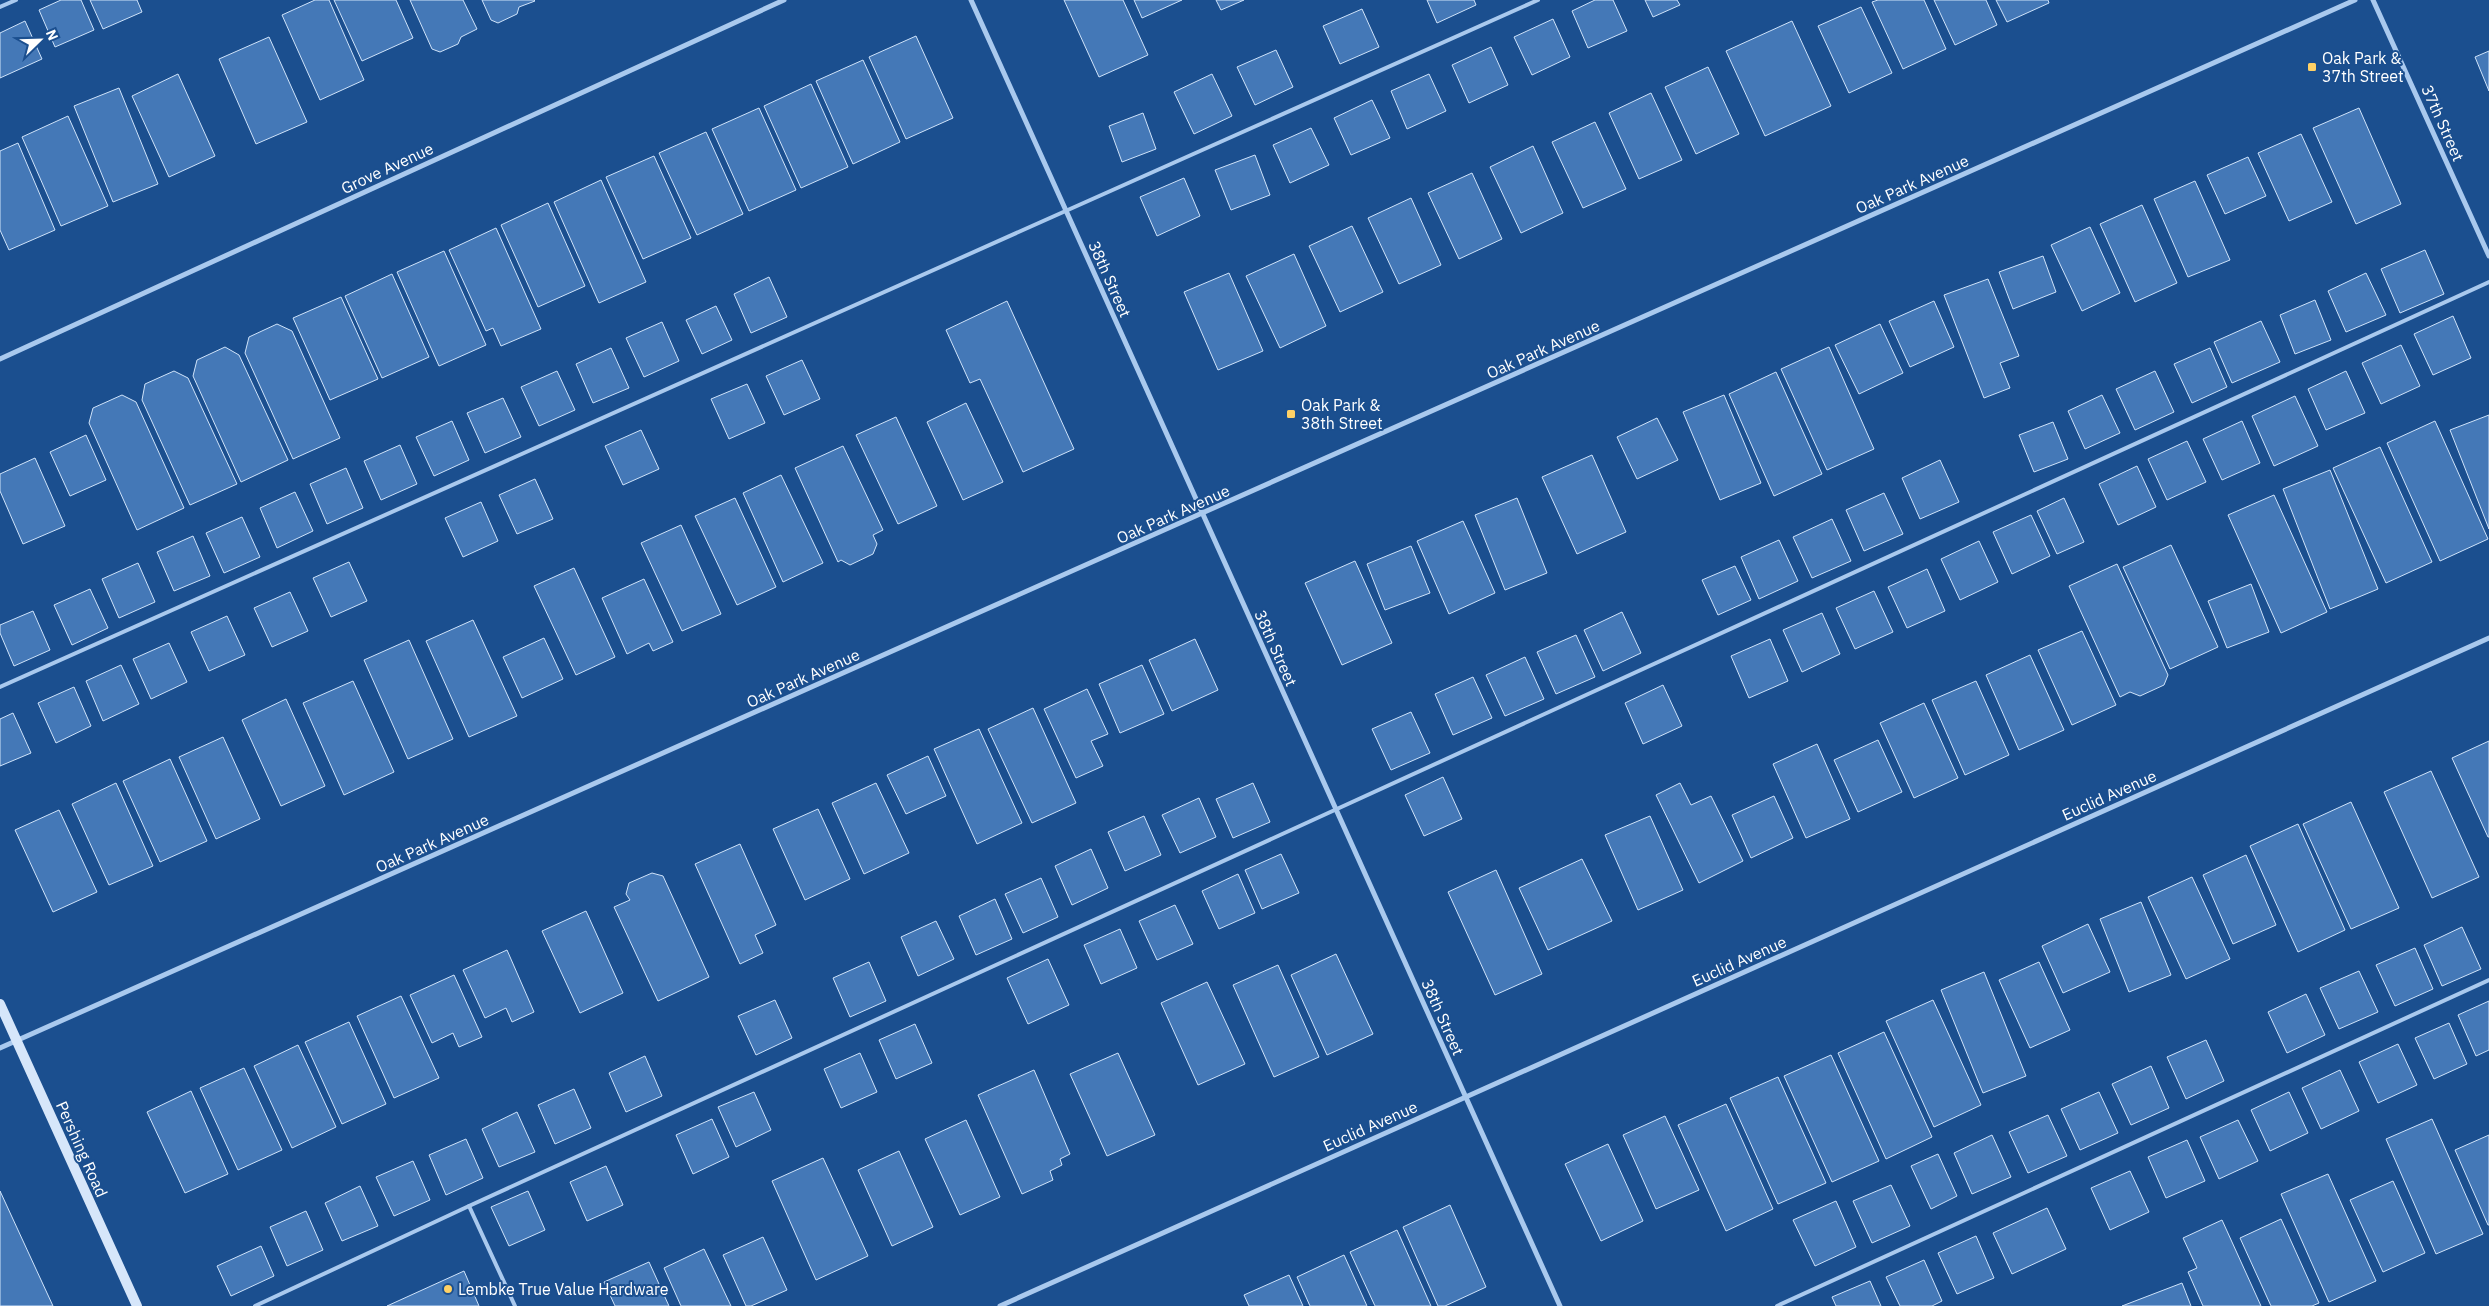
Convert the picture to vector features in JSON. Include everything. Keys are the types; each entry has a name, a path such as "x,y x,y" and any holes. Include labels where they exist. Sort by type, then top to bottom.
{"main road":[{"name":"Pershing Road","path":"0,1004 137,1306"}],"street":[{"name":"Grove Avenue","path":"0,360 784,0"},
{"name":"38th Street","path":"971,0 1560,1306"},
{"name":"Oak Park Avenue","path":"0,1048 2355,0"},
{"name":"37th Street","path":"2373,0 2489,256"},
{"name":"Euclid Avenue","path":"1000,1306 2489,638"}],"lane":[{"path":"0,8 16,0"},
{"path":"0,687 1538,0"},
{"path":"255,1306 469,1206 2489,282"},
{"path":"1777,1306 2489,980"},
{"path":"469,1206 515,1306"}],"building":[{"path":"61,0 81,0 94,30 55,47 39,10"},
{"path":"90,0 137,0 142,12 103,29"},
{"path":"315,0 329,0 364,80 320,100 282,15"},
{"path":"334,0 396,0 413,38 362,61"},
{"path":"410,0 463,0 477,29 461,37 458,44 440,52 432,49"},
{"path":"482,0 535,1 519,7 517,14 498,23 491,20"},
{"path":"1064,0 1123,0 1148,55 1099,77"},
{"path":"1134,0 1182,0 1142,18"},
{"path":"1216,0 1244,0 1221,10"},
{"path":"1427,0 1474,0 1476,5 1437,23"},
{"path":"1595,0 1613,0 1627,31 1588,48 1572,11"},
{"path":"1645,0 1677,0 1680,5 1653,17"},
{"path":"1878,0 1924,0 1946,49 1903,69 1872,2"},
{"path":"1934,0 1986,0 1997,25 1955,45"},
{"path":"1996,0 2048,0 2049,3 2007,22"},
{"path":"1861,7 1892,73 1849,93 1818,26"},
{"path":"1362,9 1379,47 1340,64 1323,26"},
{"path":"1553,19 1570,57 1532,75 1514,37"},
{"path":"25,21 42,59 0,78 0,33"},
{"path":"1792,21 1831,106 1765,136 1726,51"},
{"path":"916,36 953,118 906,139 869,57"},
{"path":"269,37 307,122 256,144 219,59"},
{"path":"1491,47 1508,85 1469,103 1452,65"},
{"path":"1276,50 1293,87 1255,105 1237,67"},
{"path":"2489,51 2489,91 2475,57"},
{"path":"863,60 900,142 853,164 816,81"},
{"path":"1708,67 1739,134 1696,154 1665,87"},
{"path":"178,74 215,156 169,177 132,96"},
{"path":"1212,74 1232,116 1194,134 1174,92"},
{"path":"1429,74 1446,111 1407,129 1391,91"},
{"path":"811,84 848,167 801,188 764,106"},
{"path":"119,88 158,184 113,202 74,106"},
{"path":"1651,93 1682,160 1639,179 1609,113"},
{"path":"1372,100 1390,138 1351,155 1334,118"},
{"path":"759,108 796,190 749,211 712,129"},
{"path":"2359,108 2401,204 2356,224 2313,128"},
{"path":"1143,113 1156,149 1122,162 1109,126"},
{"path":"68,116 108,206 61,226 22,137"},
{"path":"1595,122 1626,189 1583,208 1552,142"},
{"path":"1311,128 1329,165 1290,183 1273,145"},
{"path":"706,132 743,214 697,235 659,153"},
{"path":"2301,134 2332,202 2289,221 2258,153"},
{"path":"18,143 55,230 9,250 0,230 0,151"},
{"path":"1533,146 1563,213 1521,233 1490,167"},
{"path":"1255,155 1270,195 1231,210 1215,170"},
{"path":"654,156 691,238 643,259 606,177"},
{"path":"2248,157 2266,196 2225,214 2207,175"},
{"path":"1472,173 1502,239 1459,259 1428,193"},
{"path":"1184,178 1200,216 1157,236 1140,197"},
{"path":"601,180 646,282 599,303 554,202"},
{"path":"2195,181 2230,260 2188,277 2154,199"},
{"path":"1411,198 1441,265 1399,284 1368,218"},
{"path":"548,203 585,286 538,307 501,225"},
{"path":"2142,205 2177,283 2135,302 2100,224"},
{"path":"1352,226 1383,292 1340,312 1309,246"},
{"path":"2090,227 2120,293 2082,311 2051,245"},
{"path":"496,228 541,329 501,346 493,328 486,331 449,250"},
{"path":"2425,250 2444,294 2400,313 2381,269"},
{"path":"444,251 486,345 439,366 397,272"},
{"path":"1294,254 1326,326 1280,348 1246,276"},
{"path":"2043,256 2056,292 2013,309 1999,272"},
{"path":"1229,273 1263,351 1218,370 1184,292"},
{"path":"2366,273 2386,315 2346,332 2328,291"},
{"path":"392,274 429,357 382,378 345,296"},
{"path":"769,277 787,317 751,333 734,294"},
{"path":"1988,279 2019,356 2000,363 2010,388 1984,398 1944,295"},
{"path":"341,297 378,379 330,400 293,318"},
{"path":"2315,300 2331,340 2295,354 2280,315"},
{"path":"1007,301 1074,449 1023,472 980,379 970,383 946,330"},
{"path":"1934,301 1954,347 1910,367 1889,321"},
{"path":"716,306 732,340 702,354 686,320"},
{"path":"2453,316 2471,358 2433,375 2414,334"},
{"path":"2261,321 2280,362 2232,383 2214,342"},
{"path":"662,322 679,361 644,377 626,338"},
{"path":"277,324 292,331 340,438 293,459 245,353 249,337"},
{"path":"1880,324 1903,373 1859,394 1835,345"},
{"path":"2401,345 2420,386 2381,404 2362,363"},
{"path":"225,347 239,355 288,460 241,482 193,376 197,360"},
{"path":"1829,347 1874,449 1827,470 1781,369"},
{"path":"611,348 629,388 593,403 576,364"},
{"path":"2210,348 2227,387 2192,403 2174,364"},
{"path":"802,360 820,399 784,415 766,376"},
{"path":"174,371 188,378 237,484 190,505 142,400 145,384"},
{"path":"557,371 575,410 539,426 521,387"},
{"path":"2155,371 2174,412 2135,430 2116,389"},
{"path":"2346,371 2365,413 2326,430 2308,389"},
{"path":"1776,372 1822,474 1774,496 1729,394"},
{"path":"747,384 765,423 729,439 711,399"},
{"path":"122,395 136,402 184,508 137,530 89,423 93,408"},
{"path":"1724,395 1761,483 1720,500 1683,412"},
{"path":"2102,395 2120,433 2085,449 2068,411"},
{"path":"2295,396 2318,446 2274,466 2252,416"},
{"path":"503,398 521,437 485,453 467,413"},
{"path":"966,403 1003,482 963,500 927,422"},
{"path":"2489,415 2489,529 2450,430"},
{"path":"896,417 937,506 898,524 856,435"},
{"path":"1657,418 1678,460 1637,479 1617,437"},
{"path":"452,421 469,460 434,476 416,437"},
{"path":"2242,421 2260,463 2222,480 2203,439"},
{"path":"2435,421 2488,539 2440,561 2387,443"},
{"path":"2053,422 2068,459 2034,472 2019,435"},
{"path":"641,430 659,469 623,485 605,446"},
{"path":"86,435 106,480 70,496 50,452"},
{"path":"2187,441 2206,482 2167,500 2148,459"},
{"path":"400,445 417,484 381,500 364,461"},
{"path":"843,446 883,530 873,535 877,544 873,554 850,565 841,560 838,562 795,468"},
{"path":"2380,447 2432,562 2386,583 2333,468"},
{"path":"1592,455 1626,532 1577,554 1542,477"},
{"path":"35,458 65,526 23,544 0,491 0,474"},
{"path":"1940,460 1959,502 1920,519 1902,478"},
{"path":"2137,466 2156,507 2118,525 2099,484"},
{"path":"346,468 363,508 327,524 310,484"},
{"path":"2330,470 2378,589 2330,609 2283,489"},
{"path":"781,475 823,563 783,582 743,493"},
{"path":"535,479 553,519 517,534 499,495"},
{"path":"295,492 313,531 277,548 260,508"},
{"path":"1884,493 1903,534 1864,551 1846,510"},
{"path":"2274,495 2327,612 2281,633 2228,515"},
{"path":"735,498 776,587 737,605 695,516"},
{"path":"1517,498 1547,573 1505,590 1475,515"},
{"path":"2064,498 2084,542 2057,554 2037,511"},
{"path":"481,502 498,541 463,557 445,518"},
{"path":"2031,515 2050,556 2012,574 1993,532"},
{"path":"242,517 260,557 224,573 206,533"},
{"path":"1832,519 1851,561 1812,578 1793,537"},
{"path":"1463,521 1495,593 1449,614 1417,541"},
{"path":"681,525 721,614 682,631 641,543"},
{"path":"193,536 210,576 174,591 157,552"},
{"path":"1779,540 1798,581 1759,599 1741,557"},
{"path":"1979,541 1998,582 1960,600 1941,559"},
{"path":"2171,545 2218,647 2170,669 2123,567"},
{"path":"1411,546 1430,593 1385,610 1367,564"},
{"path":"1355,561 1392,643 1342,665 1305,583"},
{"path":"349,562 367,601 331,617 313,578"},
{"path":"138,563 155,602 119,618 102,579"},
{"path":"2117,564 2168,675 2164,685 2140,696 2130,692 2120,697 2069,586"},
{"path":"1735,566 1751,600 1718,615 1702,580"},
{"path":"574,568 615,657 576,675 534,586"},
{"path":"1927,569 1945,611 1907,628 1888,587"},
{"path":"644,579 673,642 653,651 649,643 627,654 602,598"},
{"path":"2251,584 2269,632 2227,648 2208,601"},
{"path":"90,589 108,628 72,645 54,605"},
{"path":"1874,591 1893,632 1855,649 1836,608"},
{"path":"290,592 308,631 272,647 254,608"},
{"path":"33,611 50,650 14,666 0,633 0,625"},
{"path":"1622,612 1641,653 1603,671 1584,630"},
{"path":"1822,613 1840,654 1802,672 1783,630"},
{"path":"227,616 245,655 209,671 191,632"},
{"path":"473,620 517,716 469,737 426,641"},
{"path":"2082,631 2116,705 2072,725 2038,650"},
{"path":"1576,635 1595,677 1556,694 1537,652"},
{"path":"544,638 563,679 522,698 503,657"},
{"path":"1195,639 1218,690 1172,711 1149,660"},
{"path":"1770,639 1788,681 1749,698 1731,656"},
{"path":"409,640 453,739 408,759 364,660"},
{"path":"169,643 187,682 151,699 133,659"},
{"path":"2030,655 2064,730 2019,750 1986,675"},
{"path":"1525,657 1544,699 1505,716 1486,675"},
{"path":"121,665 139,704 103,721 86,681"},
{"path":"1142,665 1164,714 1120,733 1099,684"},
{"path":"1473,677 1492,718 1453,735 1435,694"},
{"path":"353,681 394,772 344,795 303,703"},
{"path":"1976,681 2009,755 1965,775 1932,700"},
{"path":"1663,685 1682,726 1643,744 1625,703"},
{"path":"74,687 91,726 56,743 38,703"},
{"path":"1087,689 1108,734 1091,741 1103,766 1076,778 1044,709"},
{"path":"286,699 325,786 281,806 242,720"},
{"path":"1924,703 1958,778 1914,798 1880,723"},
{"path":"1033,708 1076,803 1032,823 988,729"},
{"path":"1411,712 1430,753 1391,770 1372,729"},
{"path":"13,713 31,753 0,766 0,719"},
{"path":"979,729 1022,823 977,844 934,749"},
{"path":"223,737 260,819 216,839 179,757"},
{"path":"1878,740 1902,792 1858,812 1834,760"},
{"path":"2489,741 2489,837 2488,837 2452,758"},
{"path":"1817,744 1850,819 1806,838 1773,764"},
{"path":"928,756 946,796 906,814 887,775"},
{"path":"170,759 207,841 160,862 123,781"},
{"path":"2431,771 2479,877 2432,898 2384,792"},
{"path":"1443,777 1462,819 1424,836 1405,795"},
{"path":"116,783 153,866 109,885 72,804"},
{"path":"876,783 909,853 864,874 832,803"},
{"path":"1253,783 1270,822 1233,838 1216,799"},
{"path":"1680,783 1691,805 1711,796 1743,861 1699,883 1656,795"},
{"path":"1774,796 1793,838 1751,858 1732,815"},
{"path":"1199,798 1216,837 1180,853 1162,815"},
{"path":"2351,802 2399,908 2351,929 2303,824"},
{"path":"818,809 850,879 805,900 773,829"},
{"path":"59,810 97,892 53,912 15,830"},
{"path":"1144,816 1161,855 1125,871 1108,832"},
{"path":"1650,816 1683,890 1638,910 1605,835"},
{"path":"2298,824 2345,930 2298,952 2250,846"},
{"path":"740,844 776,925 755,935 763,953 740,964 695,864"},
{"path":"1091,849 1108,888 1072,905 1055,866"},
{"path":"1281,854 1299,893 1262,909 1245,870"},
{"path":"2246,855 2276,925 2233,944 2203,875"},
{"path":"1582,859 1612,921 1548,950 1519,888"},
{"path":"1496,870 1542,974 1495,995 1448,892"},
{"path":"652,873 663,876 709,977 658,1001 614,907 630,900 626,894 629,883"},
{"path":"1238,874 1255,913 1219,929 1202,891"},
{"path":"2192,877 2230,959 2186,979 2148,897"},
{"path":"1041,878 1058,917 1023,933 1005,894"},
{"path":"995,899 1012,939 976,955 959,916"},
{"path":"2141,902 2171,975 2129,992 2100,919"},
{"path":"1175,905 1193,944 1157,960 1139,921"},
{"path":"586,911 623,993 580,1013 542,931"},
{"path":"936,921 954,959 918,976 901,937"},
{"path":"2088,924 2110,972 2063,993 2042,946"},
{"path":"2462,927 2481,969 2442,986 2424,945"},
{"path":"1120,929 1137,968 1101,984 1084,945"},
{"path":"2415,948 2433,989 2395,1006 2376,965"},
{"path":"507,950 534,1012 512,1022 506,1008 485,1018 463,970"},
{"path":"1336,954 1373,1034 1327,1055 1291,975"},
{"path":"1048,959 1069,1005 1028,1024 1007,978"},
{"path":"869,962 886,1001 850,1017 833,978"},
{"path":"2039,962 2070,1030 2030,1048 1999,980"},
{"path":"1278,965 1319,1057 1274,1077 1233,985"},
{"path":"2359,971 2378,1012 2339,1029 2320,988"},
{"path":"1984,972 2026,1076 1983,1093 1941,990"},
{"path":"454,975 482,1037 459,1047 453,1033 432,1043 410,995"},
{"path":"1207,982 1245,1064 1198,1085 1161,1003"},
{"path":"2306,994 2325,1035 2287,1053 2268,1012"},
{"path":"401,996 439,1078 394,1098 357,1016"},
{"path":"775,1000 792,1038 756,1055 738,1016"},
{"path":"1933,1000 1981,1105 1934,1127 1886,1021"},
{"path":"2489,1001 2489,1050 2476,1056 2458,1015"},
{"path":"349,1022 386,1104 342,1124 305,1042"},
{"path":"2449,1023 2467,1064 2434,1079 2415,1038"},
{"path":"915,1024 932,1063 896,1079 879,1040"},
{"path":"1884,1032 1932,1137 1886,1159 1838,1053"},
{"path":"2206,1040 2224,1081 2186,1099 2167,1057"},
{"path":"2398,1044 2417,1085 2378,1103 2359,1062"},
{"path":"298,1045 336,1127 292,1148 254,1066"},
{"path":"860,1053 877,1092 841,1108 824,1069"},
{"path":"1118,1053 1155,1135 1107,1156 1070,1074"},
{"path":"1831,1055 1879,1161 1832,1182 1784,1076"},
{"path":"645,1056 662,1096 626,1112 609,1073"},
{"path":"2151,1066 2169,1108 2131,1125 2112,1084"},
{"path":"244,1068 282,1150 238,1170 200,1088"},
{"path":"1034,1070 1070,1154 1060,1159 1062,1165 1050,1171 1053,1180 1022,1194 978,1095"},
{"path":"2340,1070 2359,1111 2321,1129 2302,1088"},
{"path":"1778,1077 1826,1183 1778,1204 1730,1098"},
{"path":"574,1089 591,1128 555,1144 538,1105"},
{"path":"191,1091 228,1174 185,1193 147,1112"},
{"path":"754,1092 771,1130 736,1147 718,1107"},
{"path":"2099,1092 2118,1133 2080,1150 2061,1109"},
{"path":"2289,1092 2308,1133 2270,1151 2251,1110"},
{"path":"1726,1104 1773,1209 1726,1231 1678,1125"},
{"path":"517,1112 535,1152 499,1167 482,1129"},
{"path":"2048,1115 2067,1156 2028,1173 2009,1132"},
{"path":"1665,1116 1699,1190 1656,1209 1623,1135"},
{"path":"712,1119 729,1157 693,1174 676,1135"},
{"path":"2432,1119 2483,1234 2436,1254 2386,1139"},
{"path":"966,1120 1000,1197 960,1215 925,1139"},
{"path":"2238,1120 2258,1161 2219,1179 2200,1137"},
{"path":"1992,1135 2011,1177 1972,1194 1954,1153"},
{"path":"2489,1135 2489,1225 2488,1225 2455,1150"},
{"path":"466,1139 483,1178 446,1195 429,1155"},
{"path":"2187,1140 2205,1181 2166,1198 2148,1157"},
{"path":"1608,1144 1643,1221 1601,1241 1565,1164"},
{"path":"899,1151 933,1227 892,1246 858,1170"},
{"path":"1938,1154 1957,1196 1931,1209 1911,1166"},
{"path":"823,1158 868,1256 816,1280 772,1181"},
{"path":"413,1161 430,1200 394,1216 376,1177"},
{"path":"606,1166 623,1205 587,1221 570,1182"},
{"path":"2130,1171 2149,1212 2110,1230 2091,1188"},
{"path":"2328,1174 2376,1281 2329,1302 2281,1194"},
{"path":"2393,1181 2425,1253 2383,1272 2350,1200"},
{"path":"1891,1185 1910,1226 1872,1243 1853,1201"},
{"path":"360,1186 378,1226 342,1241 325,1203"},
{"path":"0,1191 53,1306 0,1306"},
{"path":"528,1191 545,1230 509,1246 491,1207"},
{"path":"1836,1201 1856,1247 1815,1266 1793,1220"},
{"path":"1450,1205 1486,1287 1445,1306 1438,1306 1403,1227"},
{"path":"2047,1208 2066,1249 2012,1274 1993,1233"},
{"path":"306,1211 323,1250 287,1266 270,1227"},
{"path":"2281,1219 2319,1303 2312,1306 2271,1306 2240,1238"},
{"path":"2222,1220 2261,1306 2203,1306 2188,1272 2197,1268 2183,1238"},
{"path":"1397,1230 1431,1306 1375,1306 1350,1252"},
{"path":"1976,1236 1994,1278 1957,1294 1938,1253"},
{"path":"763,1237 787,1290 751,1306 746,1306 723,1255"},
{"path":"261,1246 274,1276 231,1296 217,1266"},
{"path":"704,1249 731,1306 681,1306 664,1268"},
{"path":"1344,1255 1367,1306 1310,1306 1297,1277"},
{"path":"1924,1260 1942,1301 1932,1306 1900,1306 1886,1277"},
{"path":"649,1262 669,1306 615,1306 604,1282"},
{"name":"Lembke True Value Hardware","path":"464,1271 479,1306 387,1306"},
{"path":"1289,1275 1303,1306 1249,1306 1244,1295"},
{"path":"1870,1281 1881,1306 1836,1306 1832,1297"},
{"path":"2182,1283 2191,1306 2122,1306"}],"place":[{"name":"Oak Park & 37th Street","path":"2312,67"},
{"name":"Oak Park & 38th Street","path":"1291,414"},
{"name":"Lembke True Value Hardware","path":"448,1289"}]}
